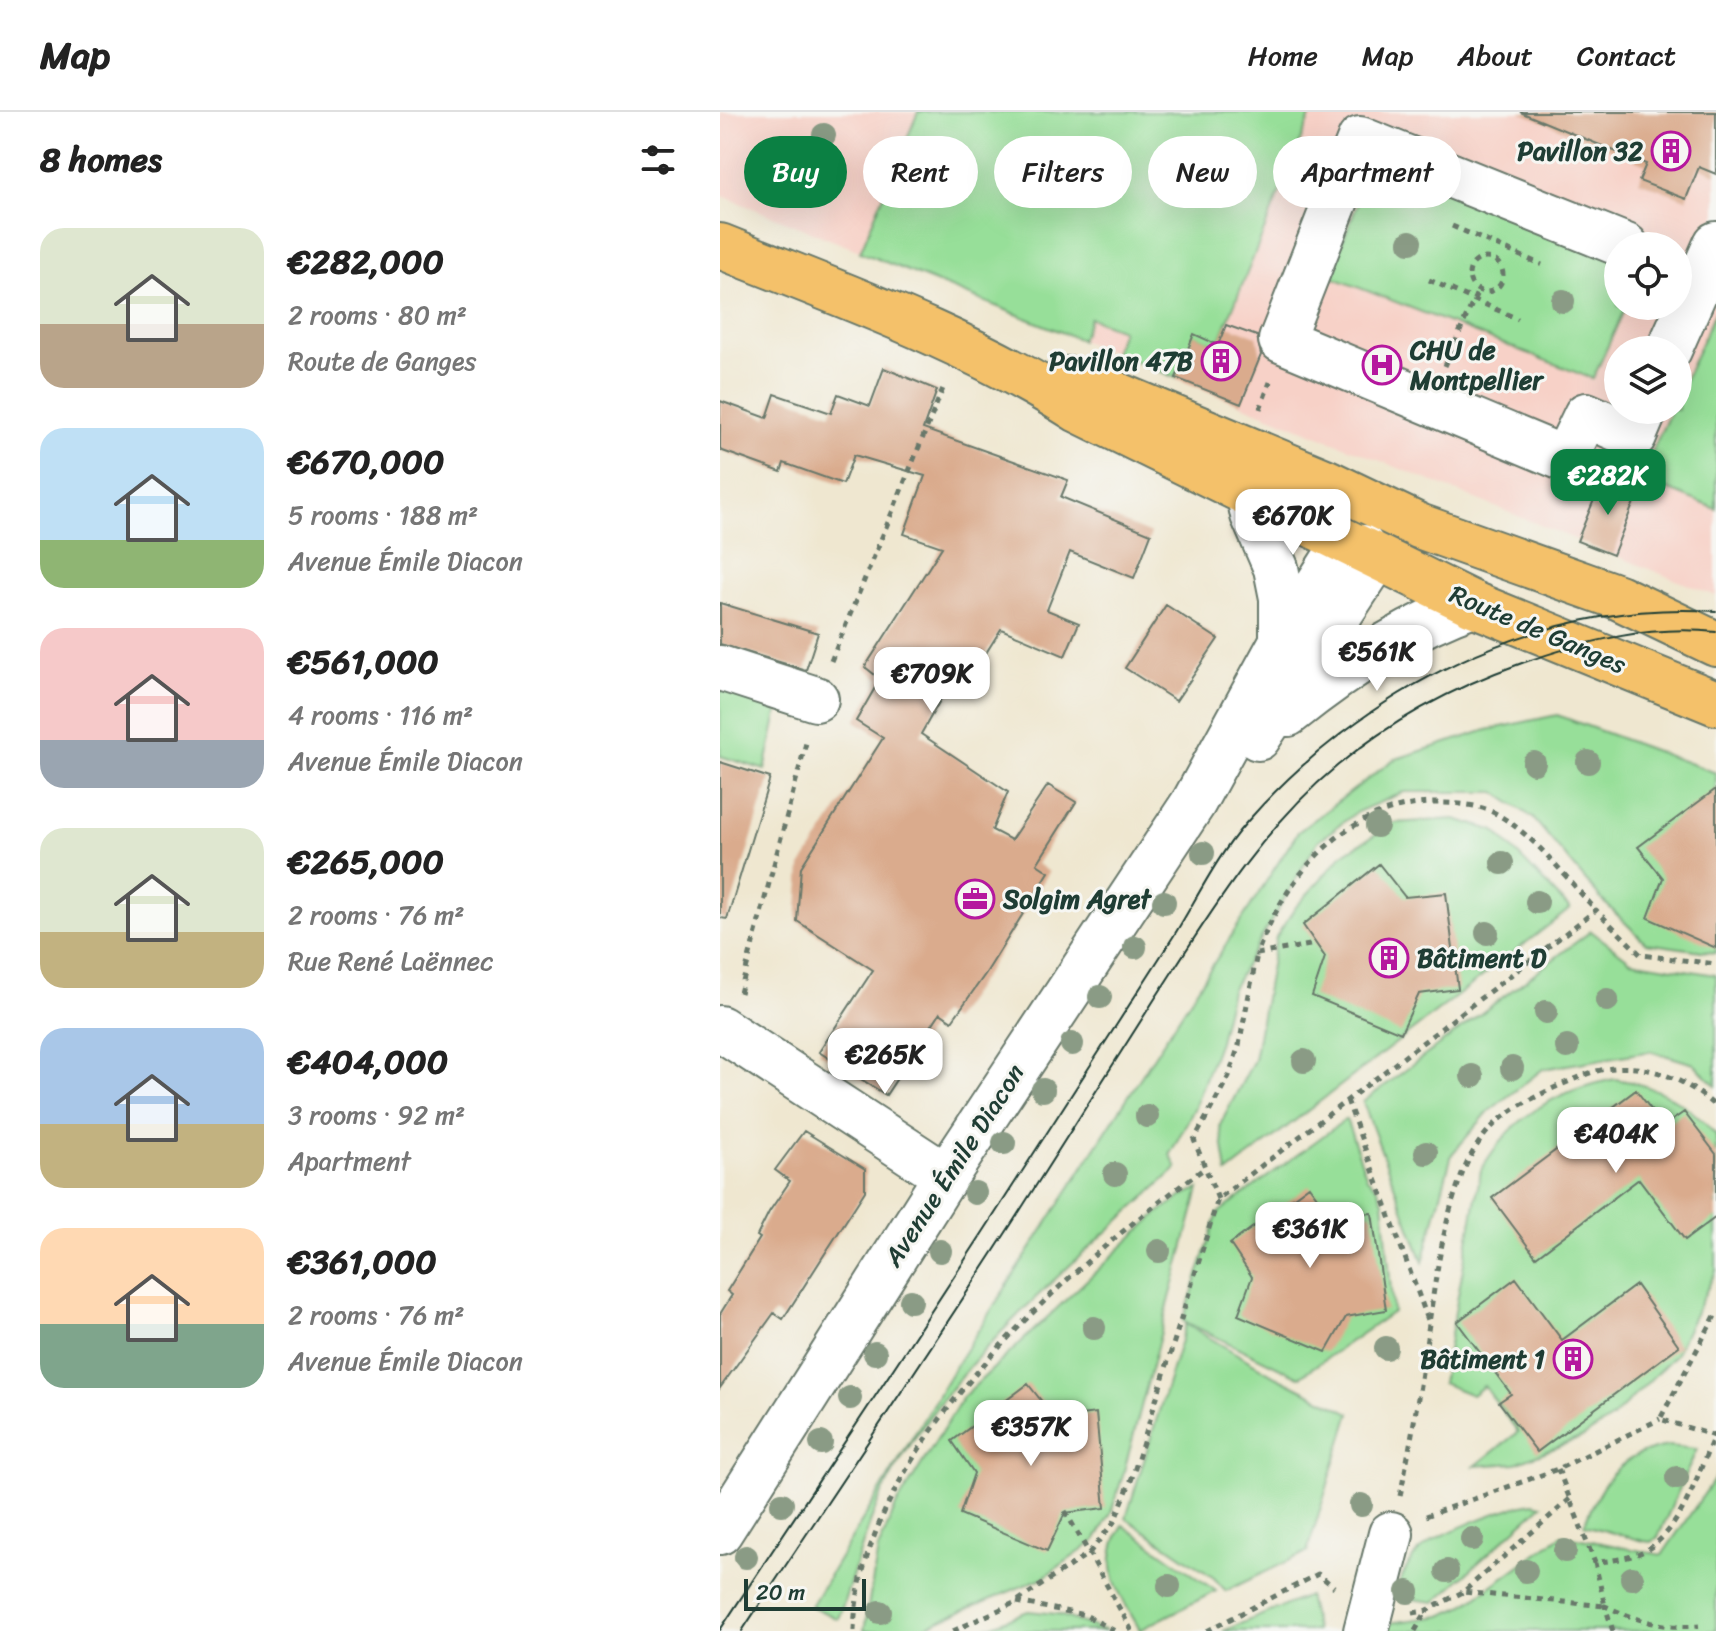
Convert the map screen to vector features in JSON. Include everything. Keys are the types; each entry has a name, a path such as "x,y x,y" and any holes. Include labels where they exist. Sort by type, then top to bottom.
{"main road":[{"path":"720,246 963,345 1024,375 1078,410 1248,491 1300,520 1372,529"},
{"path":"1024,375 1085,381 1327,482 1372,529"},
{"name":"Route de Ganges","path":"1372,529 1473,604 1716,703"},
{"name":"Route de Ganges","path":"1372,529 1618,597 1716,644"}],"street":[{"path":"1604,236 1359,125 1281,340 1565,459 1586,415 1604,423"},
{"path":"1674,336 1698,262"},
{"path":"1607,424 1634,436 1639,424"},
{"name":"Avenue Émile Diacon","path":"1248,491 1253,515 1276,568 1282,598 1282,641"},
{"name":"Avenue Émile Diacon","path":"720,1532 946,1176 1194,802 1282,641 1338,553 1372,529"},
{"name":"Avenue Émile Diacon","path":"1258,738 1371,567 1372,529"},
{"name":"Avenue Émile Diacon","path":"1194,802 1258,738 1318,690 1392,643 1473,604"},
{"path":"720,668 816,699"},
{"path":"723,1039 946,1176"},
{"path":"1368,1624 1391,1534"}],"path":[{"path":"1452,226 1542,265"},
{"path":"1481,259 1496,261 1502,270 1501,281 1494,289 1478,290 1469,276 1472,266 1481,259"},
{"path":"1429,280 1518,319"},
{"path":"1429,403 1478,290"},
{"path":"1259,414 1269,382 1283,388"},
{"path":"1218,1199 1194,1140 1229,1076 1239,1045 1257,954 1287,891 1311,859 1333,838 1375,815 1412,803 1461,802 1498,815 1531,839 1641,955 1716,964"},
{"path":"953,1631 1016,1602 1089,1553 1114,1522 1132,1478 1218,1199 1596,910"},
{"path":"1257,954 1310,945"},
{"path":"1391,1534 1415,1423 1440,1254 1464,1170 1481,1138 1520,1107 1589,1073 1625,1068 1665,1072 1696,1088 1716,1107"},
{"path":"1347,1100 1429,1322"},
{"path":"854,1631 863,1569 883,1518 958,1390 993,1351 1145,1211 1205,1168"},
{"path":"1391,1534 1437,1510 1558,1469 1660,1419 1716,1314"},
{"path":"1595,1563 1645,1551 1663,1538 1678,1515 1715,1436 1660,1419"},
{"path":"1558,1469 1595,1563 1613,1631"},
{"path":"1570,1499 1463,1592 1605,1606 1650,1624 1673,1628 1699,1626"},
{"path":"1065,1511 1132,1631"},
{"path":"1207,1631 1318,1574 1368,1624"},
{"path":"1016,1602 1085,1615 1115,1631"},
{"path":"1415,1631 1426,1611"}],"shaded area":[{"name":"CHU de Montpellier","path":"720,112 1716,112 1716,596 752,208 847,208 847,136 744,136 744,205 720,195"}],"green space":[{"path":"918,112 1312,112 1302,136 1273,136 1273,208 1218,345 1194,335 1176,378 1114,353 1122,330 1090,318 1081,340 860,252 878,208 978,208 978,136 908,136"},
{"path":"1461,194 1604,253 1604,320 1620,320 1612,336 1604,336 1604,355 1593,379 1329,276 1356,208 1461,208"},
{"path":"1716,310 1716,509 1640,478 1665,424 1692,424 1692,363"},
{"path":"720,686 779,704 765,770 720,756"},
{"path":"1557,715 1716,773 1716,953 1646,943 1602,900 1533,818 1495,792 1404,792 1357,812 1318,841 1231,990 1219,1041 1194,1109 1170,1154 1177,1168 1015,1318 942,1400 883,1492 838,1619 811,1606 956,1365 1298,832 1393,760 1487,730"},
{"path":"1455,819 1495,831 1570,909 1227,1173 1220,1125 1254,1060 1276,937 1295,908 1342,855 1394,823"},
{"path":"1591,931 1631,961 1716,975 1716,1086 1694,1064 1651,1051 1543,1069 1489,1111 1452,1154 1423,1262 1363,1102"},
{"path":"1615,1079 1645,1086 1671,1097 1716,1135 1716,1271 1675,1355 1612,1418 1583,1437 1516,1463 1475,1466 1518,1432 1484,1386 1472,1395 1442,1383 1481,1170 1506,1135 1537,1109 1573,1090"},
{"path":"1346,1119 1367,1178 1377,1187 1383,1201 1393,1312 1299,1377 1183,1321 1218,1213"},
{"path":"1199,1189 1123,1475 1111,1513 1095,1541 1044,1577 915,1631 864,1631 878,1549 896,1506 963,1397 1158,1213"},
{"path":"1186,1324 1275,1376 1350,1413 1307,1552 1226,1591 1214,1578 1126,1518"},
{"path":"1669,1446 1697,1449 1658,1537 1651,1542 1643,1541 1584,1525 1597,1496 1614,1472 1637,1455"},
{"path":"1716,1477 1716,1631 1386,1631 1389,1623 1441,1616 1462,1607 1562,1535 1662,1555"},
{"path":"1534,1503 1542,1505 1435,1602 1394,1597 1410,1562 1427,1545 1473,1522"},
{"path":"1123,1525 1216,1591 1140,1630 1114,1579 1112,1553"},
{"path":"1308,1596 1316,1631 1223,1631"},
{"path":"1028,1611 1057,1614 1106,1631 978,1631"}],"building":[{"name":"Pavillon 32","path":"1520,112 1716,112 1716,174 1699,167 1686,199 1639,181 1646,164"},
{"name":"Pavillon 47B","path":"1226,325 1257,336 1261,355 1241,404 1176,378 1194,334 1218,345"},
{"path":"884,368 937,390 923,429 1068,480 1061,497 1151,534 1134,578 1070,552 1047,610 1079,623 1065,656 1001,629 968,682 955,674 921,734 1008,792 992,830 1011,840 1048,785 1076,802 1037,864 1049,872 986,973 952,1021 940,1013 886,1095 819,1052 873,970 797,921 801,867 883,738 856,721 880,679 865,667 942,547 904,534 925,476 854,455 843,484 784,463 781,472 720,450 720,401 767,418 775,394 831,413 838,394 870,406"},
{"path":"1603,478 1638,492 1613,555 1577,541"},
{"path":"720,603 818,633 806,670 720,644"},
{"path":"1166,605 1218,639 1176,701 1125,668"},
{"path":"720,762 770,778 727,919 720,918"},
{"path":"1716,789 1716,948 1648,918 1663,878 1638,847"},
{"name":"Bâtiment D","path":"1379,864 1405,897 1446,893 1458,989 1419,994 1401,1033 1312,996 1325,957 1303,925"},
{"path":"1636,1090 1664,1126 1684,1112 1716,1154 1716,1217 1685,1240 1639,1179 1536,1257 1492,1198"},
{"path":"804,1131 865,1169 865,1191 783,1319 774,1313 720,1388 720,1314 732,1295 727,1291 760,1238 757,1236 769,1212 790,1181 775,1170"},
{"path":"1309,1186 1331,1216 1372,1213 1386,1310 1346,1317 1326,1352 1238,1315 1252,1277 1230,1244"},
{"name":"Bâtiment 1","path":"1516,1278 1562,1340 1636,1285 1679,1346 1537,1452 1499,1402 1511,1394 1457,1322"},
{"path":"1028,1384 1055,1418 1096,1413 1105,1508 1065,1513 1047,1551 960,1514 974,1473 952,1441"}],"tram line":[{"path":"720,1630 978,1240 1173,937 1207,878 1246,823 1292,775 1343,732 1398,694 1457,663 1519,638 1583,620 1649,611 1716,611"},
{"path":"742,1631 980,1272 1217,904 1284,817 1337,766 1380,734 1448,694 1497,672 1569,648 1618,637 1666,631 1716,632"}],"place":[{"name":"Pavillon 32","path":"1671,151"},
{"name":"Pavillon 47B","path":"1221,361"},
{"name":"CHU de Montpellier","path":"1382,365"},
{"name":"Solgim Agret","path":"975,899"},
{"name":"Bâtiment D","path":"1389,958"},
{"name":"Bâtiment 1","path":"1573,1359"}]}
